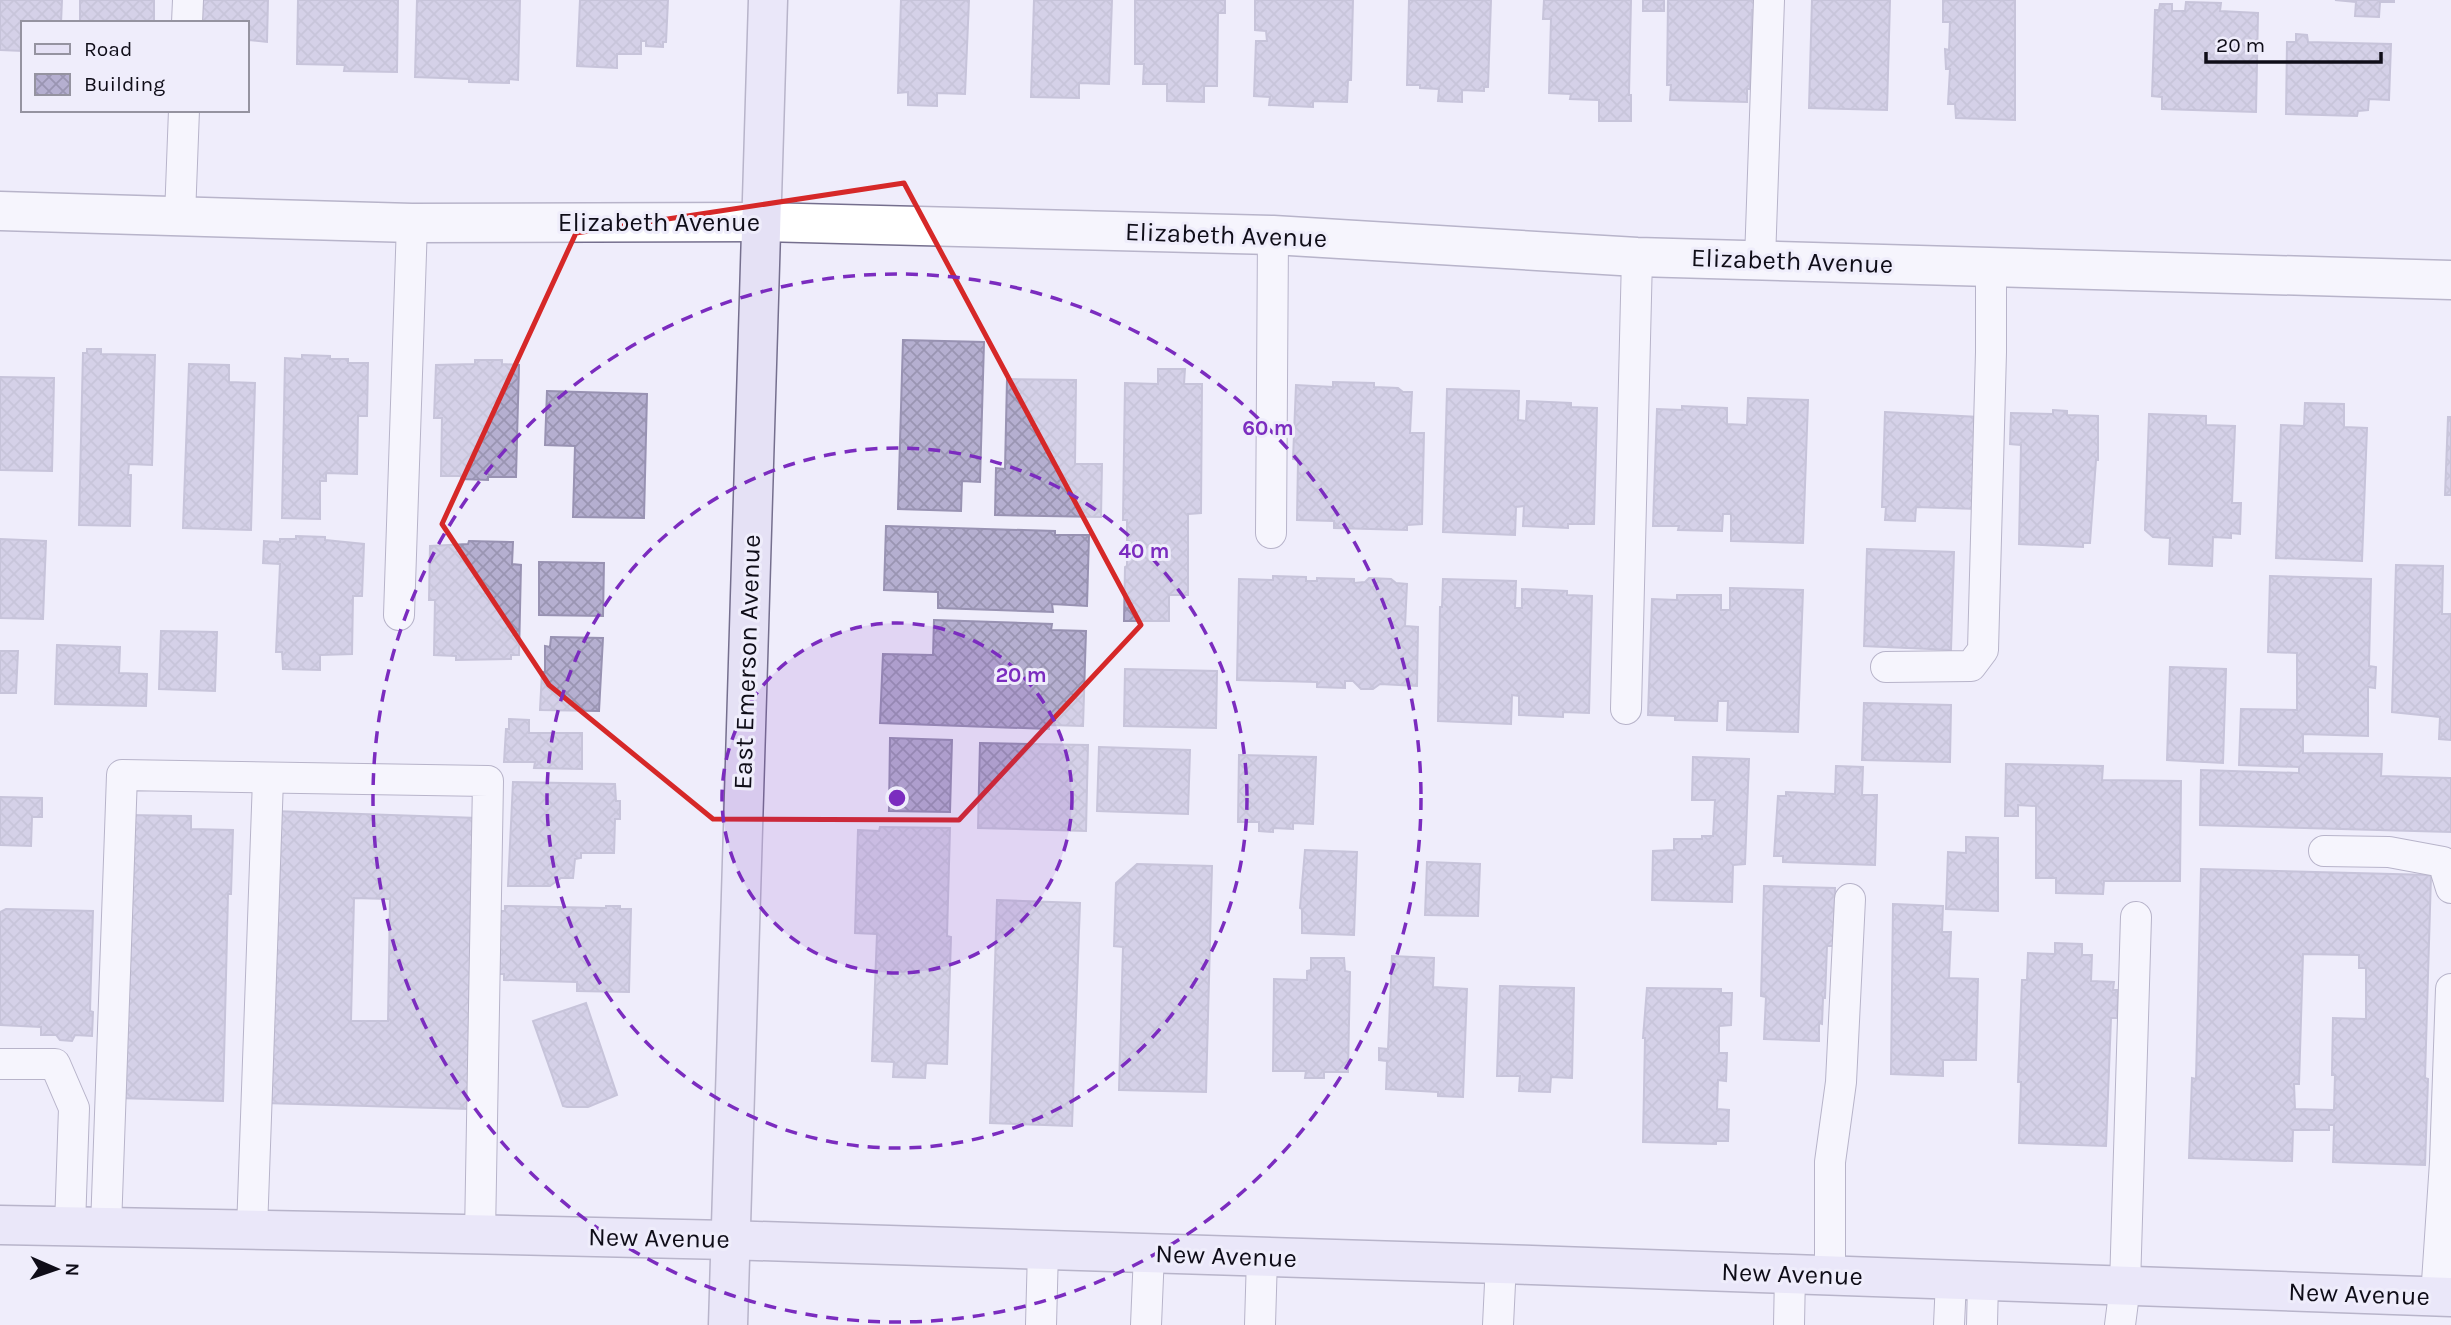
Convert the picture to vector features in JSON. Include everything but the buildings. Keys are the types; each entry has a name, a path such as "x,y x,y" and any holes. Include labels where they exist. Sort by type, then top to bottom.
{"main road":[{"name":"East Emerson Avenue","path":"728,1325 768,0"},
{"name":"New Avenue","path":"0,1225 729,1240 1501,1262 2444,1297"}],"street":[{"name":"Elizabeth Avenue","path":"0,211 412,223 761,222 1273,235 1637,257 2451,280"}],"lane":[{"path":"187,21 188,0"},
{"path":"1760,260 1769,0"},
{"path":"180,216 184,112"},
{"path":"399,615 412,223"},
{"path":"1271,533 1273,235"},
{"path":"1626,709 1637,257"},
{"path":"1886,667 1972,666 1983,650 1991,267"},
{"path":"88,1226 122,775 488,781 480,1235"},
{"path":"252,1230 268,779"},
{"path":"2324,851 2389,852 2443,862 2451,888"},
{"path":"1830,1276 1830,1162 1840,1082 1850,899"},
{"path":"2120,1325 2125,1286 2136,917"},
{"path":"2444,1297 2451,989"},
{"path":"0,1064 55,1063 74,1108 88,1226"},
{"path":"1041,1325 1043,1250"},
{"path":"1146,1325 1149,1254"},
{"path":"1260,1325 1262,1257"},
{"path":"1498,1325 1501,1262"},
{"path":"1789,1325 1790,1274"},
{"path":"1949,1325 1967,1281"},
{"path":"1967,1281 1982,1325"}],"highlighted area":[{"path":"904,183 1141,625 959,820 713,819 549,685 442,524 576,233"}]}
